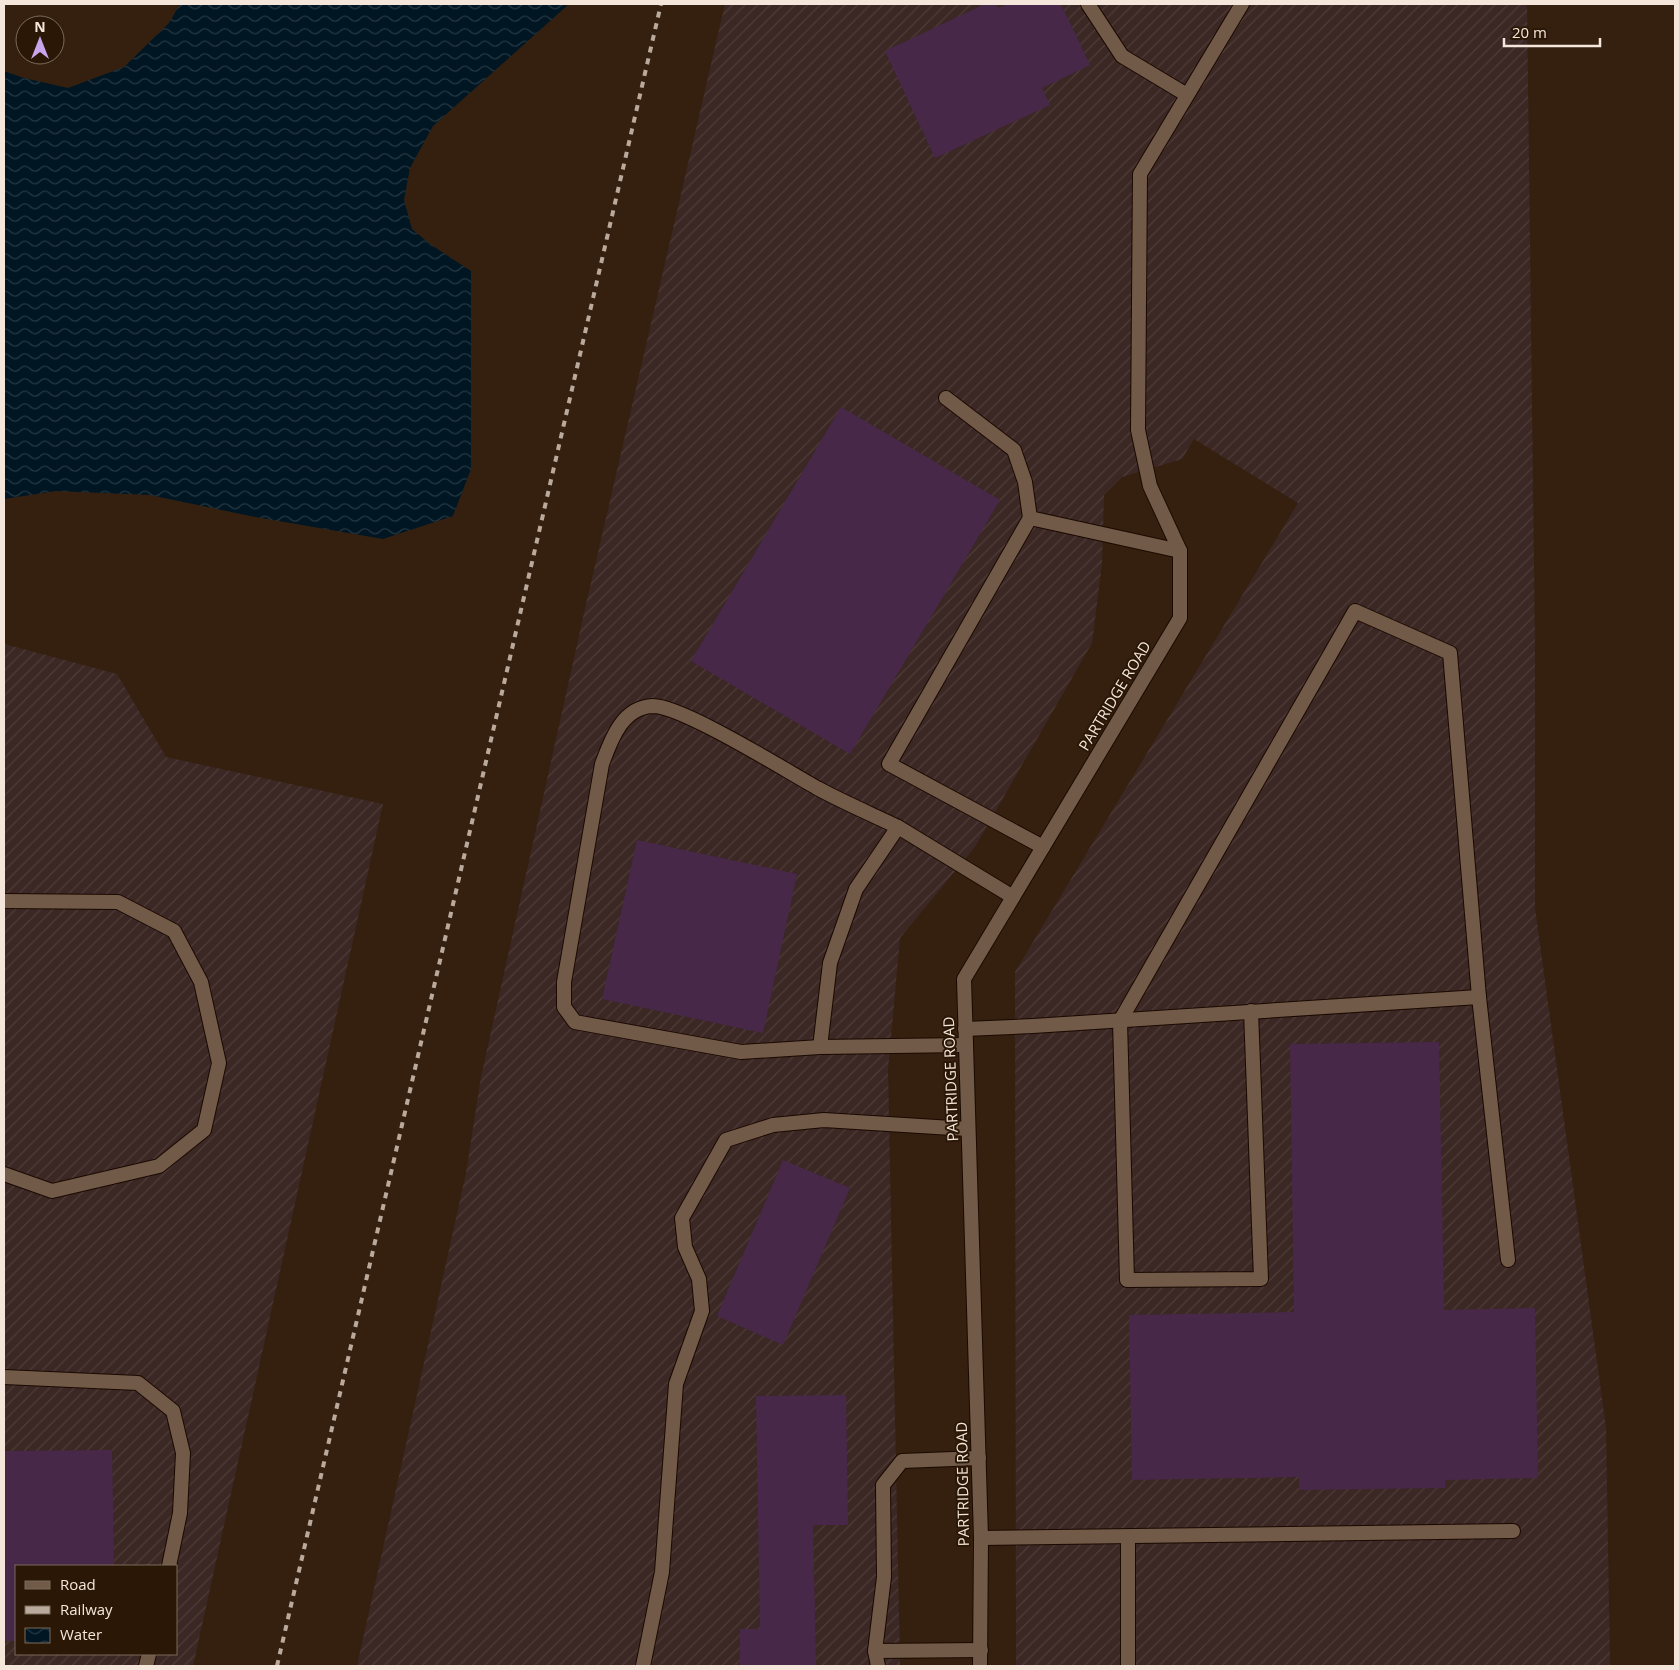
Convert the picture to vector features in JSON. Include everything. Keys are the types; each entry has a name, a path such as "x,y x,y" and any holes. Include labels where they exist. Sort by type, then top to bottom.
{"street":[{"path":"1088,4 1122,56 1187,95"},
{"path":"1180,551 1150,486 1138,430 1140,174 1242,4"},
{"path":"946,398 1014,450 1025,482 1030,518 889,764 1043,846"},
{"path":"1030,518 1180,551"},
{"name":"PARTRIDGE ROAD","path":"980,1666 981,1538 964,979 1180,618 1180,551"},
{"path":"1251,1011 1261,1279 1127,1280 1120,1020 1355,611 1450,653 1479,997 1508,1260"},
{"path":"966,1045 820,1047 741,1052 575,1022 564,1006 564,982 600,774 613,733 632,712 654,706 686,716 821,790 898,827 1013,897"},
{"path":"820,1047 830,963 836,944 856,889 898,827"},
{"path":"4,901 118,902 174,931 201,982 219,1063 204,1130 159,1166 52,1191 4,1174"},
{"path":"965,1029 1479,997"},
{"path":"643,1666 662,1572 676,1384 702,1310 699,1279 685,1247 682,1218 726,1140 773,1125 824,1120 968,1129"},
{"path":"4,1377 138,1382 173,1411 183,1453 180,1513 169,1565"},
{"path":"878,1666 875,1650 884,1578 883,1485 902,1462 979,1458"},
{"path":"981,1538 1513,1531"},
{"path":"1128,1537 1128,1666"},
{"path":"875,1650 980,1650"}],"shaded area":[{"path":"725,4 1527,4 1535,649 1535,908 1606,1428 1610,1666 1016,1666 1015,972 1298,503 1194,439 1182,459 1122,477 1104,495 1102,563 1092,643 975,847 900,938 888,1070 900,1666 357,1666 466,1173 481,1077 584,613"},
{"path":"4,644 117,674 166,757 383,804 193,1666 4,1666"}],"water":[{"path":"180,4 569,4 433,126 410,168 404,200 412,229 430,244 471,271 471,469 453,516 383,539 250,516 150,495 56,491 4,499 4,71 24,78 68,88 124,67 169,23"}],"building":[{"path":"985,4 996,4 998,8 1008,4 1061,4 1090,65 1042,88 1050,105 935,158 885,51"},
{"path":"841,407 1000,500 850,754 691,661"},
{"path":"637,840 797,874 763,1033 602,999"},
{"path":"1439,1042 1444,1310 1535,1308 1538,1478 1445,1480 1445,1488 1299,1490 1299,1477 1132,1480 1129,1315 1294,1312 1290,1044"},
{"path":"783,1160 850,1188 783,1345 717,1316"},
{"path":"846,1395 848,1525 813,1525 816,1666 740,1666 740,1629 760,1629 756,1396"},
{"path":"112,1450 114,1565 15,1565 15,1641 4,1641 4,1451"}],"railway":[{"path":"277,1666 661,4"}]}
